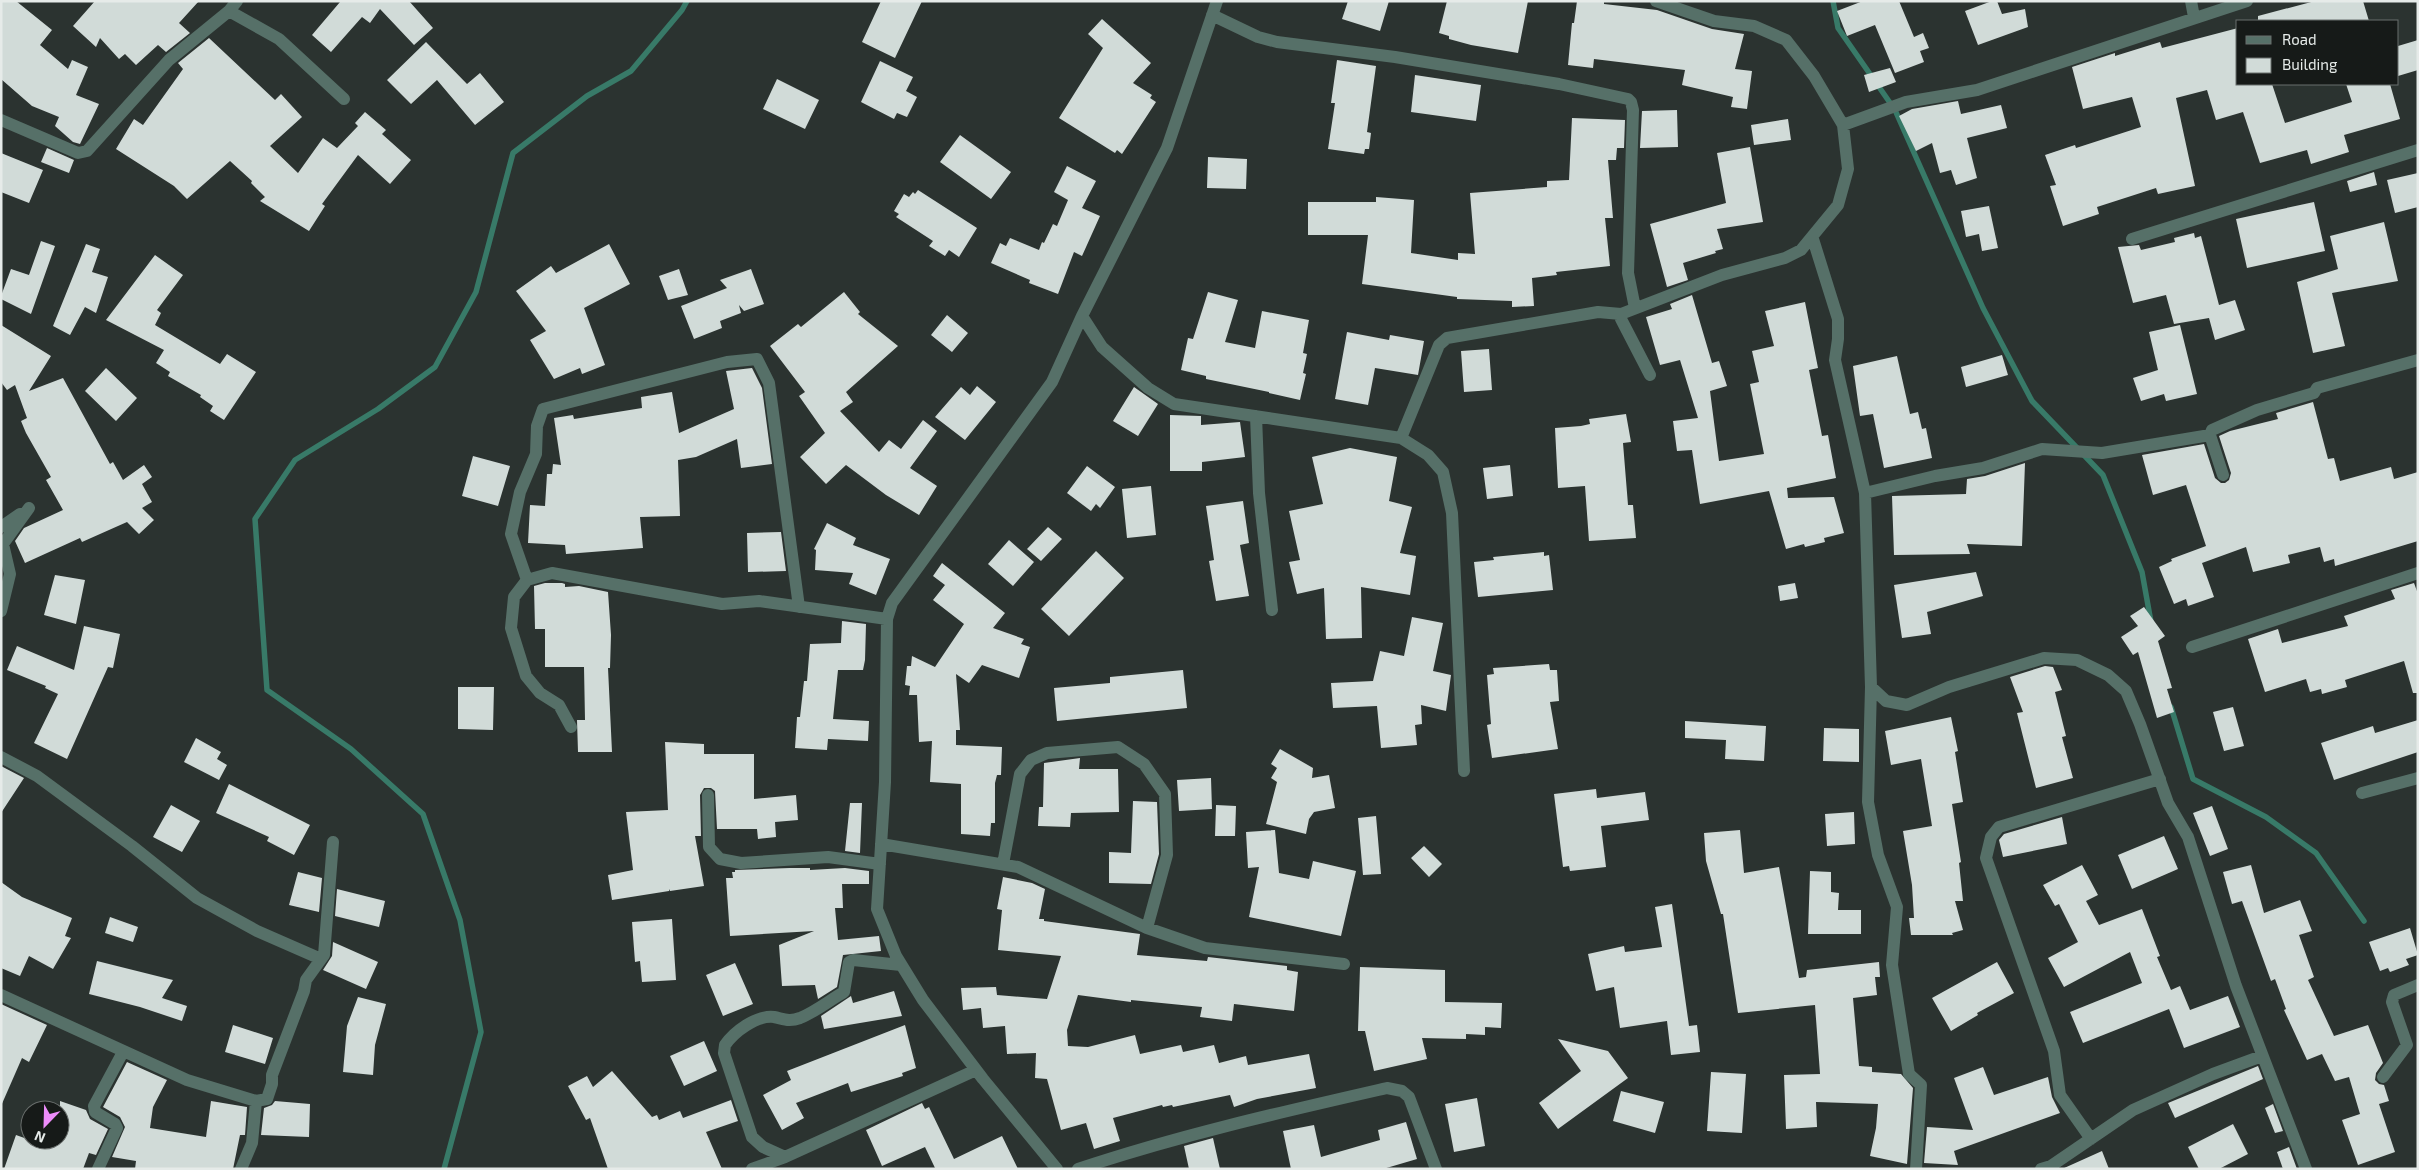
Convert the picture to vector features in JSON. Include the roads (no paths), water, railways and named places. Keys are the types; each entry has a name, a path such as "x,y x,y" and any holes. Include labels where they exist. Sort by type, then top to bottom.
{"street":[{"path":"1057,1169 976,1070 923,1000 901,965 877,909 885,782 887,619 892,603 1052,382 1082,316 1168,148 1216,1"},
{"path":"1401,438 1439,345 1447,338 1598,312 1621,314 1722,275 1786,258 1801,250 1813,239 1838,205 1848,170 1843,125 1814,76 1786,40 1754,26 1714,21 1656,1"},
{"path":"2191,1 2194,17"},
{"path":"1843,125 1906,102 1977,90 2247,1"},
{"path":"1,120 78,153 87,151 168,60 233,6 279,39 344,99"},
{"path":"1212,15 1258,37 1276,42 1395,57 1559,84 1628,99 1633,110 1628,273 1635,308"},
{"path":"2132,239 2418,150"},
{"path":"1813,239 1838,319 1835,360 1865,493 1870,687 1868,802 1878,856 1896,907 1892,965 1909,1074 1921,1084 1916,1169"},
{"path":"1621,314 1621,319 1650,375"},
{"path":"1082,316 1102,347 1148,388 1174,404 1401,438 1428,455 1443,472 1452,513 1464,771"},
{"path":"527,580 511,534 520,492 536,454 537,426 544,409 727,362 757,359 769,383 799,607"},
{"path":"2223,475 2210,435 2212,430 2257,410 2314,393 2317,388 2418,360"},
{"path":"1256,416 1259,493 1272,610"},
{"path":"1865,493 1935,476 1983,468 2042,449 2102,453 2210,435"},
{"path":"1,527 29,508 3,544 10,574 1,611"},
{"path":"570,727 559,705 540,693 526,676 511,628 514,597 527,580 552,573 722,604 759,601 887,619"},
{"path":"2192,647 2418,573"},
{"path":"1870,687 1886,702 1908,705 1948,688 2044,658 2077,660 2108,674 2126,691 2168,803 2188,837 2236,986 2306,1169"},
{"path":"1003,864 1020,774 1031,760 1047,753 1118,747 1144,764 1165,794 1168,834 1166,855 1147,928"},
{"path":"1,757 37,776 132,846 197,898 257,931 321,959"},
{"path":"2362,793 2418,778"},
{"path":"2091,1139 2060,1094 2054,1051 1986,858 1991,837 1999,827 2160,779"},
{"path":"708,795 709,847 720,859 742,864 828,857 880,864"},
{"path":"1,995 122,1052 187,1080 256,1101 267,1099 272,1084 272,1075 304,991 306,980 324,955 333,842"},
{"path":"881,844 1018,867 1147,928 1205,948 1344,964"},
{"path":"784,1157 763,1147 752,1137 724,1053 725,1045 744,1027 756,1021 772,1017 787,1021 801,1017 844,992 849,962 854,960 901,965"},
{"path":"2384,1077 2407,1045 2392,1002 2394,995 2418,985"},
{"path":"98,1169 117,1128 115,1124 95,1112 94,1106 122,1052"},
{"path":"2041,1169 2052,1166 2133,1110 2213,1074 2262,1056"},
{"path":"752,1169 784,1157 976,1070"},
{"path":"1078,1169 1153,1144 1250,1119 1387,1088 1402,1091 1409,1097 1436,1169"},
{"path":"242,1169 252,1142 256,1101"}],"waterway":[{"path":"444,1169 481,1032 460,920 423,814 351,749 267,690 255,519 295,460 378,409 435,367 476,292 513,153 587,96 631,71 682,10 687,1"},
{"path":"1833,1 1838,28 1895,110 1983,308 2032,401 2103,475 2142,572 2151,622"},
{"path":"2171,707 2193,779 2266,817 2316,853 2364,921"}]}
